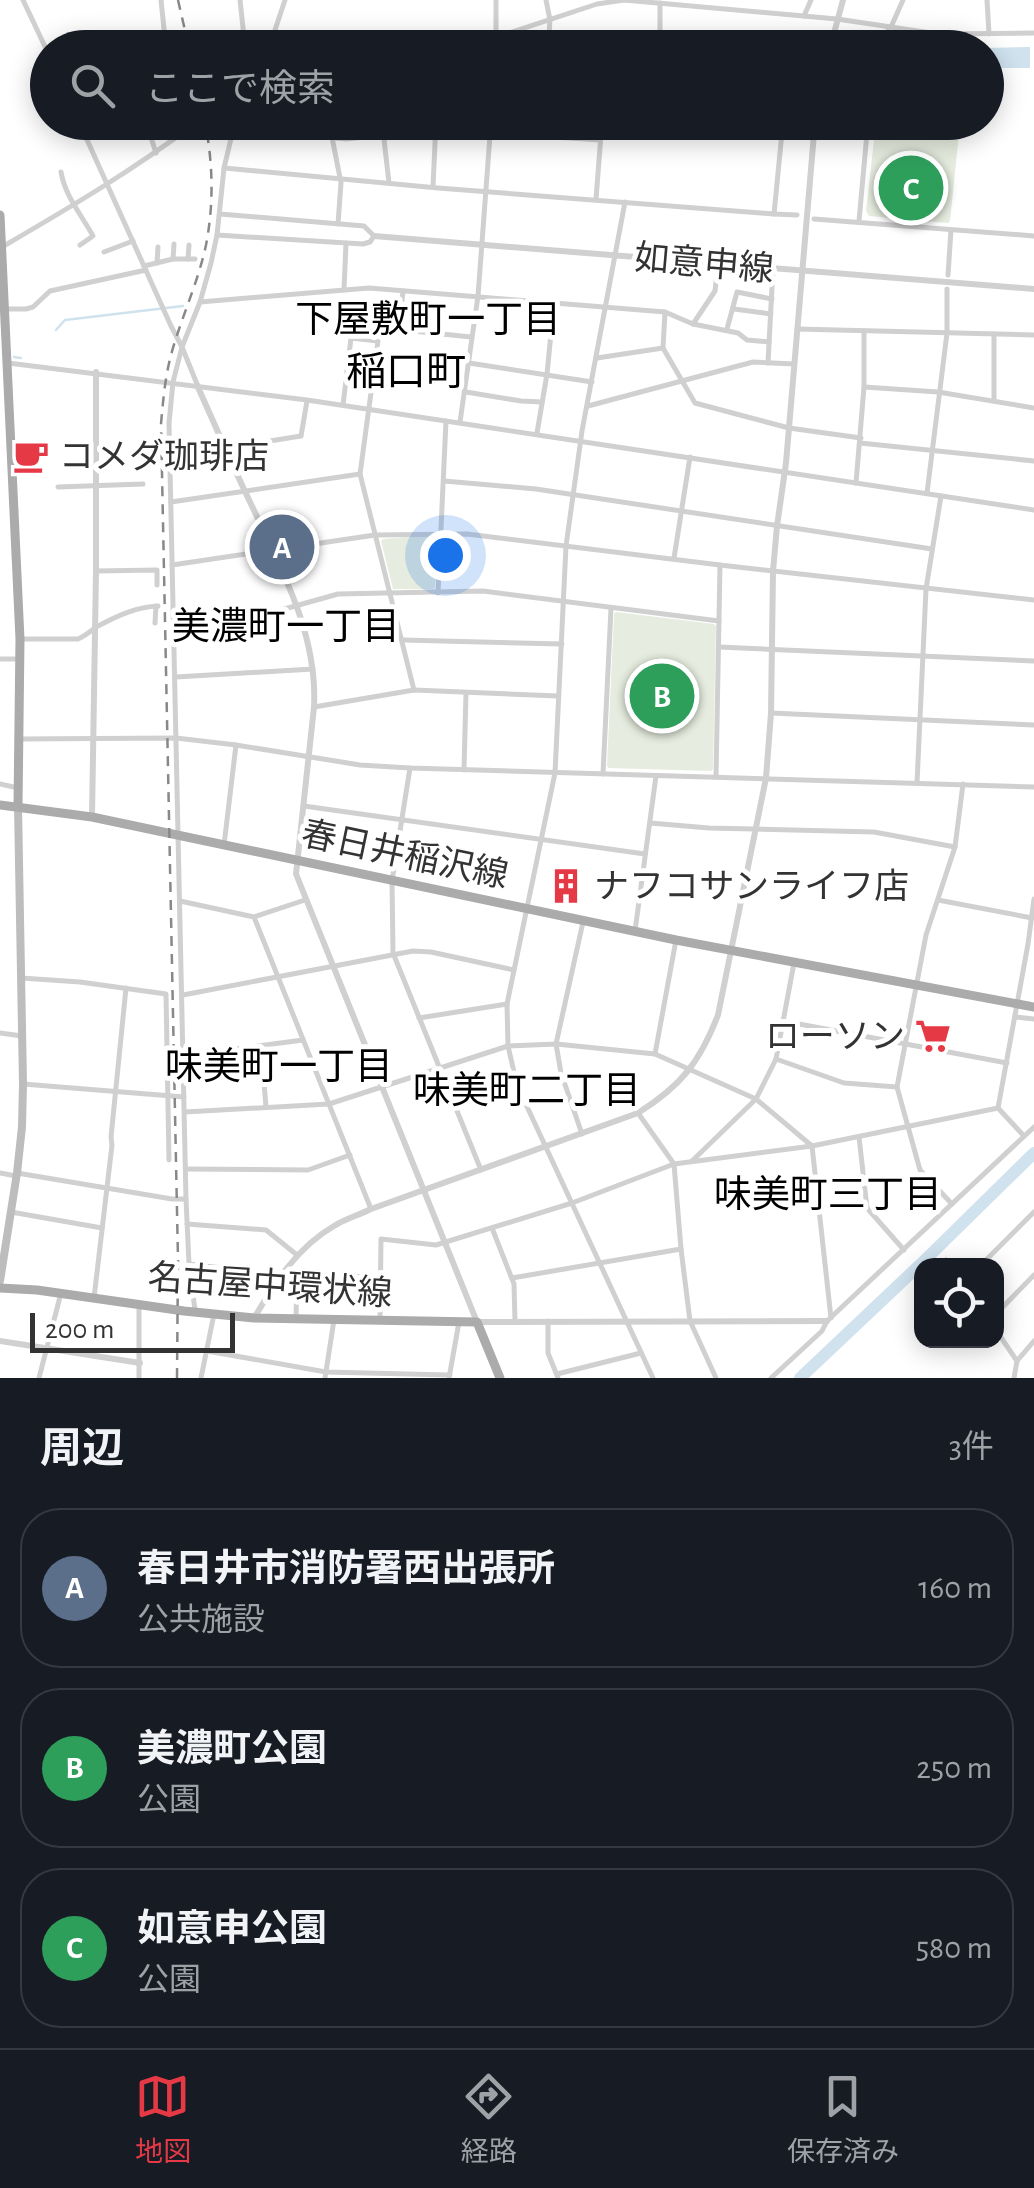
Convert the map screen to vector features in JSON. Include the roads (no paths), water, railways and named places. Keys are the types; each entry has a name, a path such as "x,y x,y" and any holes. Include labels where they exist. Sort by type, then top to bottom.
{"main road":[{"path":"0,215 20,639 18,806 23,1084 22,1127 0,1284"},
{"name":"春日井稲沢線","path":"0,805 92,817 794,964 1034,1007"},
{"name":"名古屋中環状線","path":"0,1284 254,1318 477,1322"},
{"path":"477,1322 500,1378"}],"street":[{"path":"23,0 37,30"},
{"path":"161,0 164,30"},
{"path":"240,0 243,30"},
{"path":"276,30 285,0"},
{"path":"496,0 497,30"},
{"path":"546,0 549,30"},
{"path":"519,30 598,4 624,0 707,4 911,30"},
{"path":"750,0 750,11"},
{"path":"804,16 811,0"},
{"path":"835,30 843,0"},
{"path":"889,30 903,0"},
{"path":"987,0 989,30"},
{"path":"660,2 660,30"},
{"path":"1004,34 1034,33"},
{"path":"87,140 272,550 307,637 314,707 296,874 477,1322 829,1320"},
{"path":"152,140 156,154"},
{"path":"2,248 174,140"},
{"path":"196,1312 189,1264 185,1169 170,422 182,348 200,302 218,235 231,140"},
{"path":"332,140 340,178 338,224"},
{"path":"384,140 388,183"},
{"path":"433,186 435,140"},
{"path":"460,422 484,245 490,140"},
{"path":"596,200 600,140"},
{"path":"774,214 782,140"},
{"path":"254,1318 297,1255 334,1225 638,1113 669,1093 691,1070 707,1044 718,1015 766,778 776,526 785,472 813,140"},
{"path":"859,221 866,140"},
{"path":"224,168 798,215"},
{"path":"60,172 70,200 76,204 92,236 80,244"},
{"path":"626,202 587,406 566,546 555,773 507,1004 508,1046 517,1084 653,1378"},
{"path":"218,235 363,244 374,236 364,226 220,214"},
{"path":"814,219 1034,236"},
{"path":"948,276 951,230"},
{"name":"如意申線","path":"374,236 1034,289"},
{"path":"104,252 133,241"},
{"path":"344,290 346,243"},
{"path":"174,244 174,259"},
{"path":"2,309 32,307 50,291 115,279 158,262 192,259 189,246"},
{"path":"158,247 158,262"},
{"path":"693,324 715,291 718,265"},
{"path":"768,363 773,268"},
{"path":"200,302 368,288 666,312 693,324 727,329 747,340 769,342"},
{"path":"927,493 946,333 947,289"},
{"path":"403,291 402,327 472,337"},
{"path":"727,329 738,292 772,299"},
{"path":"536,434 548,374 554,302"},
{"path":"734,309 771,314"},
{"path":"666,312 663,348 695,404 861,441 1034,461"},
{"path":"796,329 1034,335"},
{"path":"856,483 864,331"},
{"path":"994,334 994,401"},
{"path":"343,405 351,338 378,341 360,474 414,690"},
{"path":"597,358 663,348"},
{"path":"8,362 343,405 1034,510"},
{"path":"587,406 753,362 794,364"},
{"path":"469,363 592,382"},
{"path":"92,817 96,372"},
{"path":"864,387 938,392 1034,408"},
{"path":"465,391 520,402 542,402"},
{"path":"225,448 301,436 307,400"},
{"path":"438,593 446,420"},
{"path":"674,559 690,458"},
{"path":"171,502 360,474"},
{"path":"444,481 536,488 932,549"},
{"path":"58,486 143,484"},
{"path":"917,783 926,589 941,496"},
{"path":"172,564 375,535 468,534 1034,600"},
{"path":"716,777 720,565"},
{"path":"96,571 157,570 156,585"},
{"path":"174,622 256,617 338,594 483,591 719,621"},
{"path":"20,639 78,639 138,607 157,606 154,622"},
{"path":"604,774 611,608"},
{"path":"402,640 562,644"},
{"path":"719,648 1034,661"},
{"path":"0,659 20,659"},
{"path":"174,678 312,669"},
{"path":"314,707 414,690 558,696"},
{"path":"464,770 466,692"},
{"path":"771,713 1034,725"},
{"path":"20,739 176,738 360,765 410,768 1034,787"},
{"path":"224,845 236,745"},
{"path":"410,768 392,881 394,953 481,1170"},
{"path":"634,931 656,776"},
{"path":"0,784 18,788"},
{"path":"952,1204 920,1170 897,1087 926,935 955,847 963,784"},
{"path":"304,806 645,854"},
{"path":"650,823 874,832 955,847"},
{"path":"998,1108 1031,945 1034,899"},
{"path":"180,901 254,916 305,900"},
{"path":"938,900 1032,918"},
{"path":"254,916 371,1209"},
{"path":"582,1134 556,1044 584,919"},
{"path":"654,1054 676,940"},
{"path":"183,995 414,951 514,970"},
{"path":"692,1161 756,1099 776,1059 794,964"},
{"path":"21,978 166,994 169,1160"},
{"path":"94,1298 126,988"},
{"path":"419,1018 507,1004"},
{"path":"1015,1017 1034,1019"},
{"path":"783,1021 1007,1063"},
{"path":"0,1033 22,1036"},
{"path":"184,1056 303,1040"},
{"path":"185,1112 329,1104 508,1046 556,1044 654,1054 756,1099 812,1146 829,1320"},
{"path":"261,1046 266,1107"},
{"path":"776,1059 844,1083 897,1087"},
{"path":"23,1084 185,1097"},
{"path":"380,1320 382,1239 436,1245 572,1203 674,1164 812,1146 998,1108"},
{"path":"998,1108 1024,1136"},
{"path":"638,1113 674,1164 690,1321 716,1378"},
{"path":"772,1378 1034,1127"},
{"path":"858,1137 868,1208 904,1250"},
{"path":"185,1169 308,1170 350,1155"},
{"path":"0,1173 186,1199"},
{"path":"11,1212 102,1228"},
{"path":"988,1258 1034,1212"},
{"path":"187,1224 266,1230 297,1255"},
{"path":"492,1228 514,1284 515,1321"},
{"path":"512,1278 680,1249"},
{"path":"189,1264 255,1272 274,1284"},
{"path":"288,1267 297,1276 381,1277"},
{"path":"1004,1306 1034,1275"},
{"path":"296,1319 297,1276"},
{"path":"39,1378 61,1293"},
{"path":"139,1305 139,1378"},
{"path":"201,1378 214,1314"},
{"path":"326,1375 334,1320"},
{"path":"207,1351 326,1375 450,1376 459,1322"},
{"path":"548,1322 548,1353 558,1376 641,1352"},
{"path":"0,1341 140,1363"},
{"path":"1004,1341 1017,1360"},
{"path":"1014,1378 1017,1360 1034,1341"}],"water":[{"path":"1030,47 1030,68 1004,68 1004,48"}],"waterway":[{"path":"56,330 65,320 183,306"},
{"path":"14,357 21,358"},
{"path":"800,1378 1034,1153"}],"railway":[{"path":"178,0 185,30"},
{"path":"177,1378 161,424 171,355 209,230 212,183 208,140"}],"place":[{"name":"如意申公園","path":"911,188"},
{"name":"コメダ珈琲店","path":"31,456"},
{"name":"春日井市消防署西出張所","path":"282,547"},
{"name":"美濃町公園","path":"662,696"},
{"name":"ナフコサンライフ店","path":"566,886"},
{"name":"ローソン","path":"933,1036"}],"district":[{"name":"下屋敷町一丁目","path":"428,319"},
{"name":"稲口町","path":"406,371"},
{"name":"美濃町一丁目","path":"286,626"},
{"name":"味美町一丁目","path":"279,1066"},
{"name":"味美町二丁目","path":"527,1090"},
{"name":"味美町三丁目","path":"828,1194"}]}
